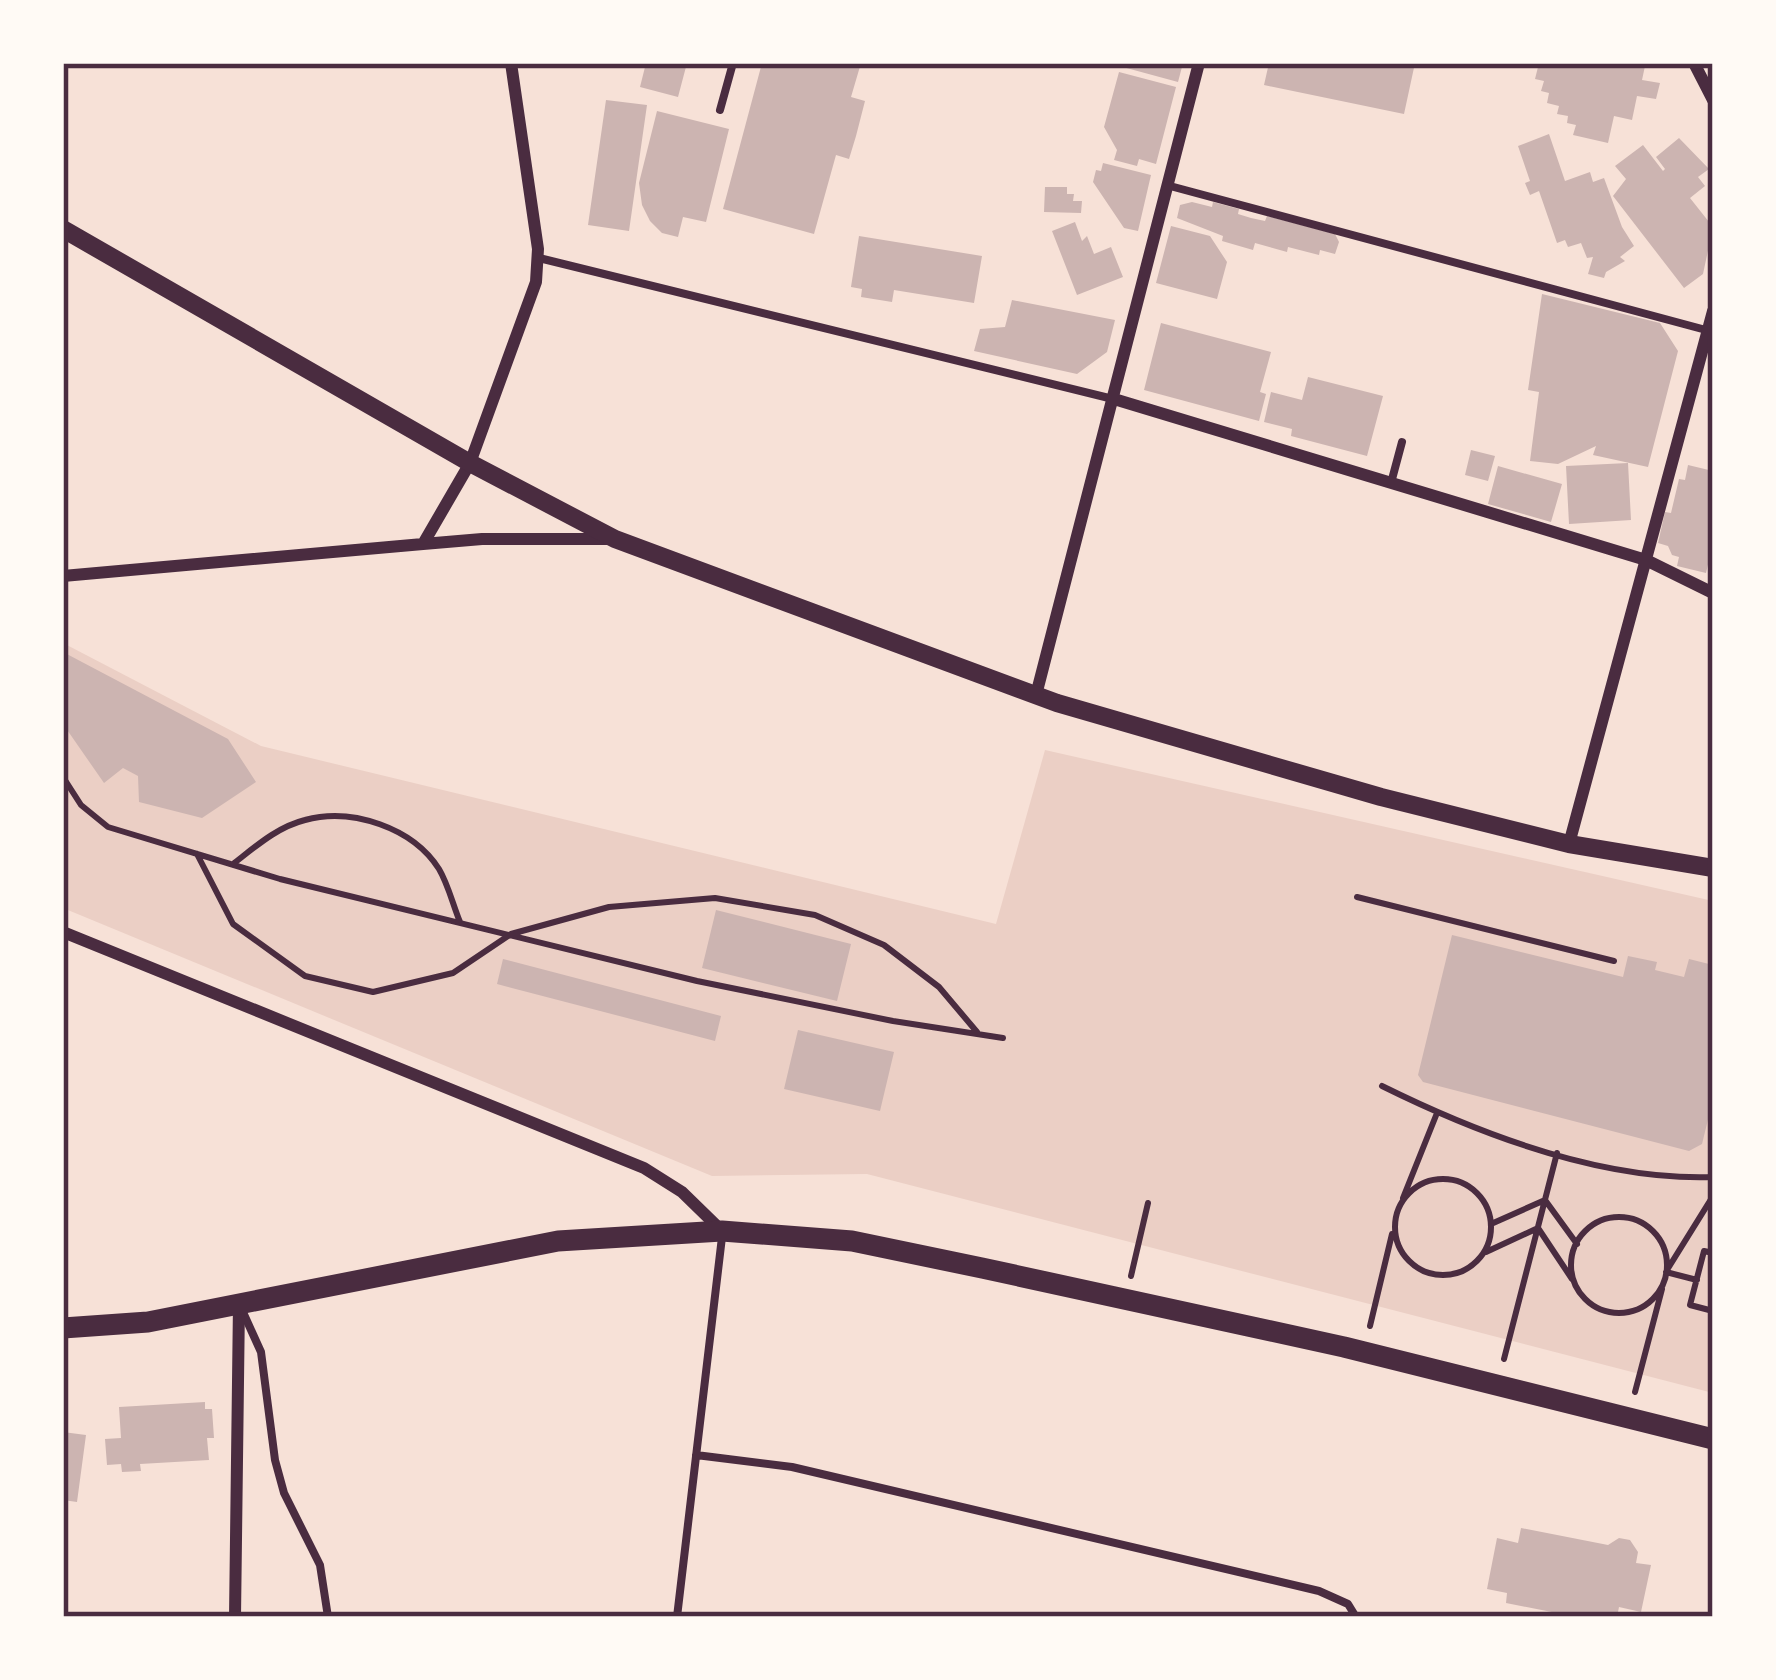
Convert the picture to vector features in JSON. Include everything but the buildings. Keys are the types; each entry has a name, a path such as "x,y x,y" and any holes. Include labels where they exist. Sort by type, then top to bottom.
{"main road":[{"path":"63,1328 133,1324 557,1241 722,1231 852,1241 1363,1352 1713,1439"}],"street":[{"path":"423,544 470,463 536,282 538,258 511,63"},
{"path":"1036,695 1199,63"},
{"path":"1694,63 1713,100"},
{"path":"63,229 470,463 615,539 1036,695 1381,797 1569,844 1713,868"},
{"path":"1569,844 1713,311"},
{"path":"1114,399 1646,560 1713,593"},
{"path":"63,576 482,539 615,539"},
{"path":"63,932 644,1168 682,1192 722,1231"},
{"path":"235,1617 239,1303"}],"lane":[{"path":"720,110 733,63"},
{"path":"1170,185 1706,330"},
{"path":"538,258 1114,399"},
{"path":"1391,483 1402,442"},
{"path":"677,1617 722,1231"},
{"path":"239,1303 261,1352 284,1493 320,1565 328,1617"},
{"path":"696,1455 792,1467 1319,1591 1348,1604 1356,1617"}],"path":[{"path":"63,777 81,805 108,827 233,864 697,981 1003,1038"},
{"path":"233,864 269,836 305,820 344,816 380,824 416,842 440,870 460,922"},
{"path":"197,854 233,924 304,976 373,992 452,973 511,934 609,907 715,898 815,915 884,945 939,987 980,1034"},
{"path":"1357,897 1614,961"},
{"path":"1382,1086 1437,1113 1557,1153 1677,1178 1713,1177"},
{"path":"1363,1352 1399,1208 1437,1113"},
{"path":"1496,1387 1557,1153"},
{"path":"1399,1208 1420,1184 1451,1179 1478,1194 1491,1224 1483,1254"},
{"path":"1538,1228 1594,1306 1624,1313 1652,1300 1691,1226 1713,1196"},
{"path":"1491,1224 1545,1200"},
{"path":"1545,1200 1576,1244"},
{"path":"1126,1300 1148,1203"},
{"path":"1574,1282 1571,1267 1576,1244 1606,1219 1638,1221 1661,1242 1666,1273 1628,1419"},
{"path":"1395,1223 1403,1253 1427,1272 1458,1272 1483,1254 1538,1228"},
{"path":"1713,1253 1704,1251 1690,1305 1713,1311"},
{"path":"1666,1273 1697,1280"}],"shaded area":[{"path":"63,643 261,746 996,924 1045,750 1713,901 1713,1393 867,1174 712,1176 63,908"}]}
